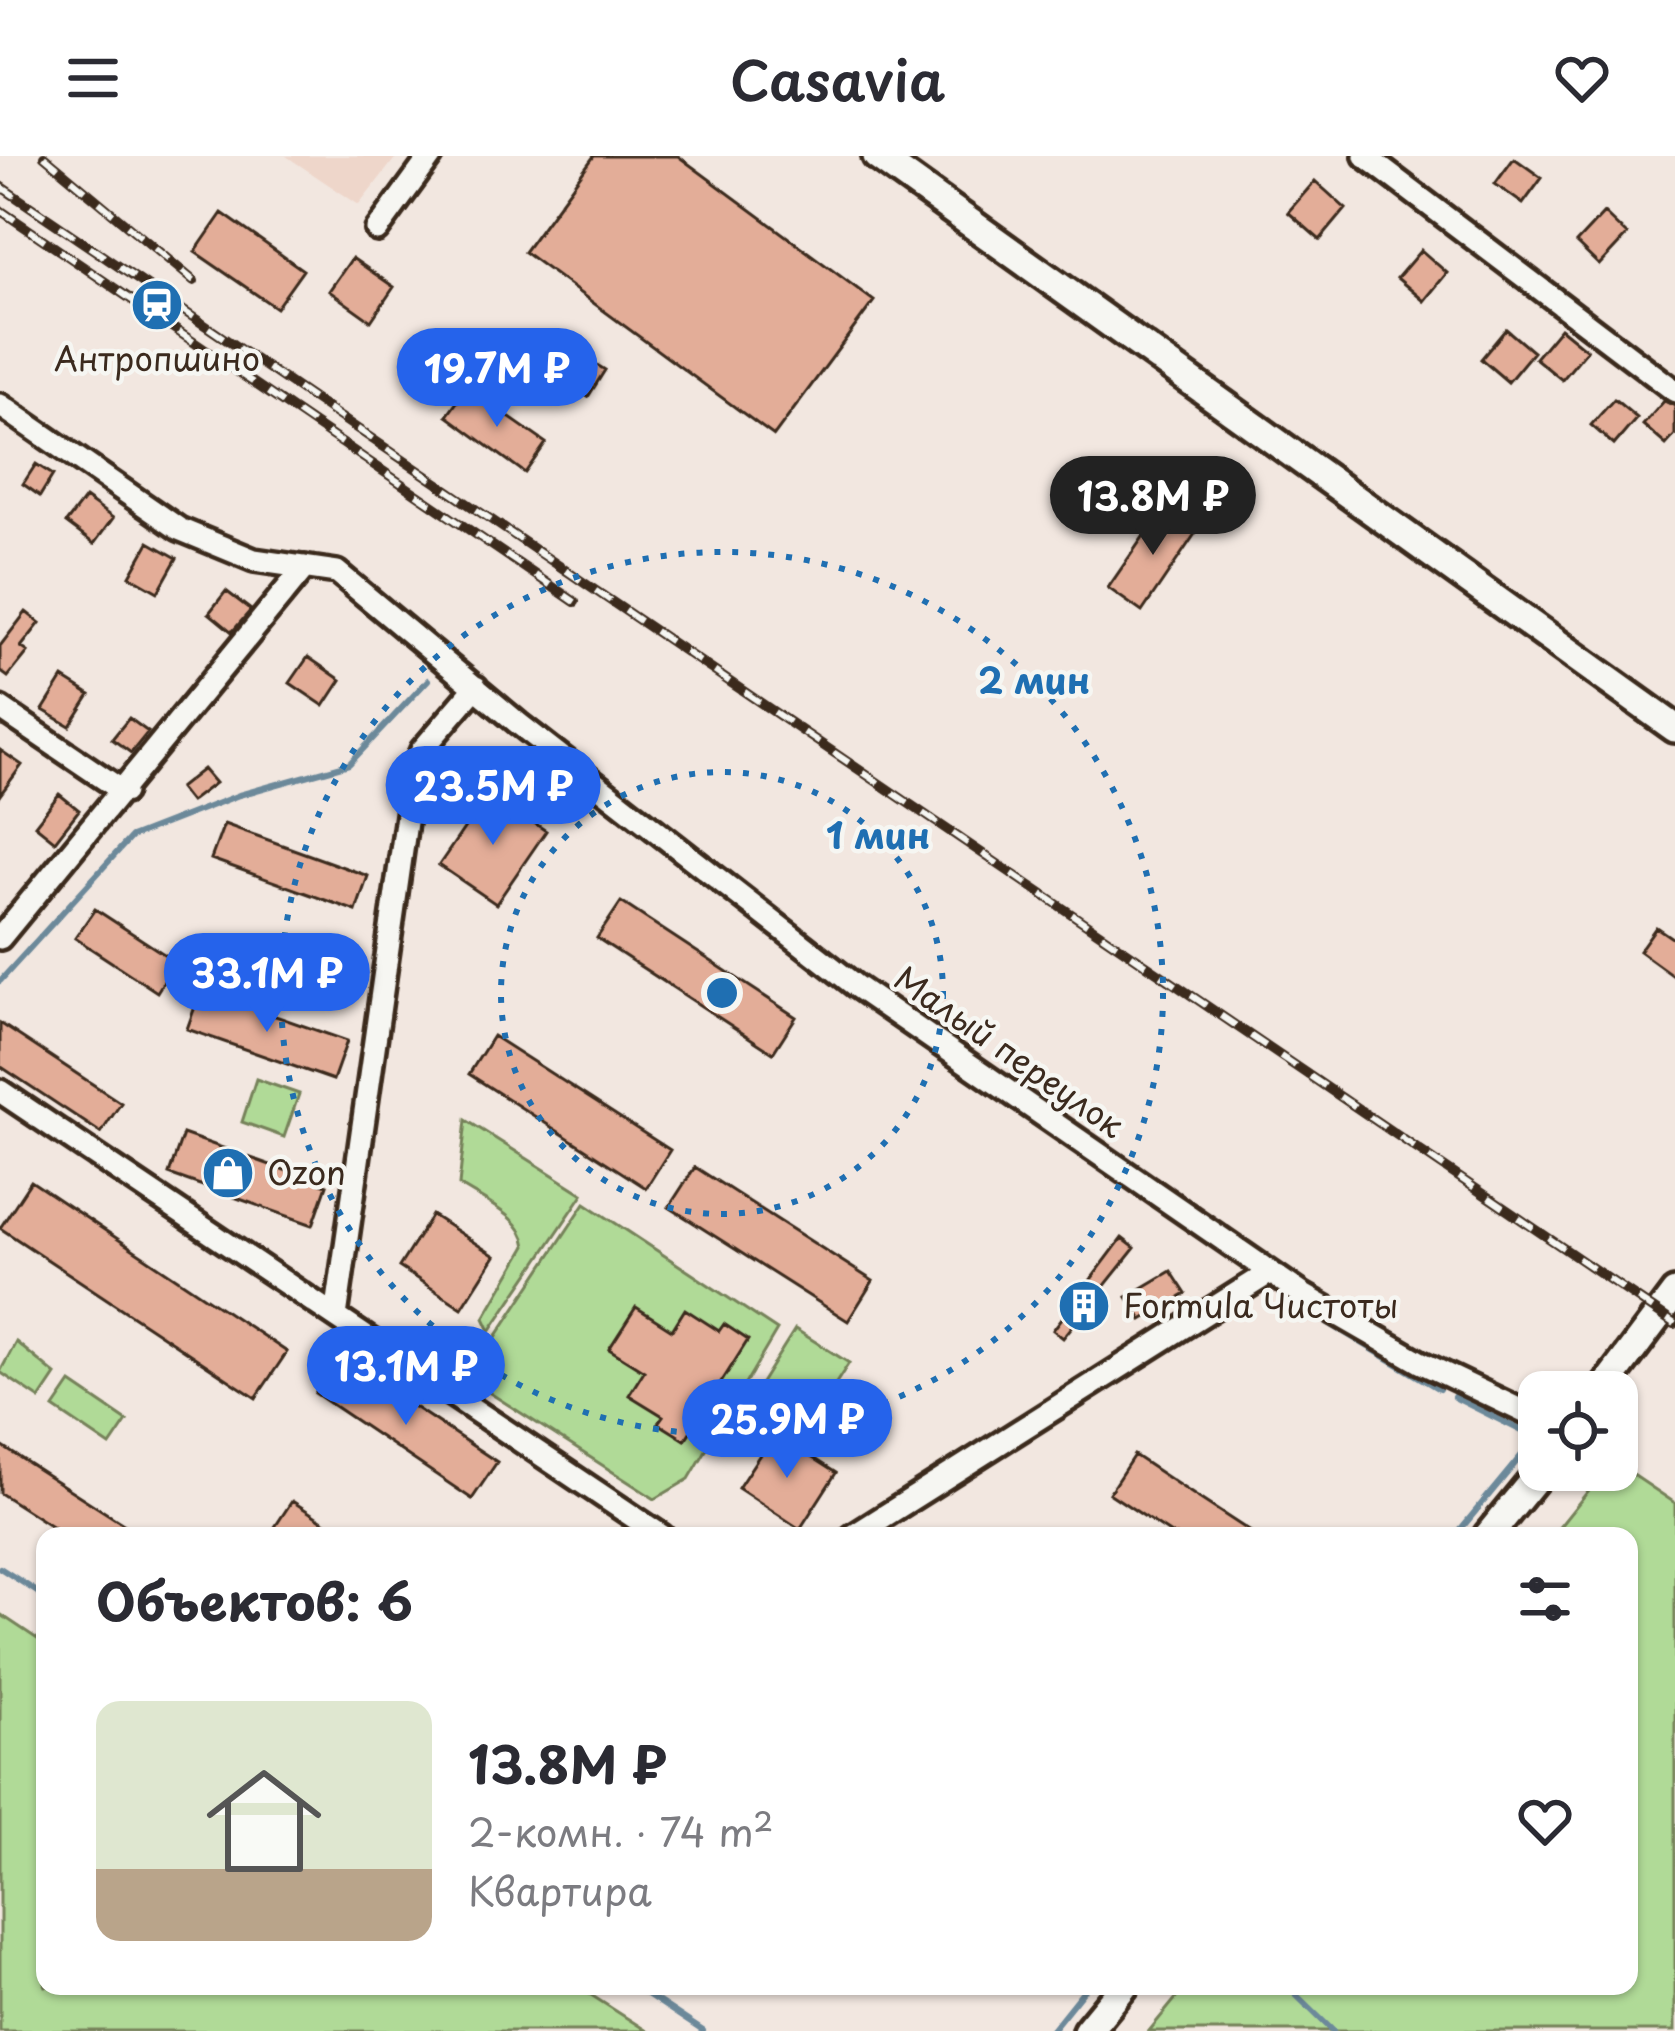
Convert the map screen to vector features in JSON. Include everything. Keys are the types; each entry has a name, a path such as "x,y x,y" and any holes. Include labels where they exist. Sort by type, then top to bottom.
{"street":[{"path":"376,230 431,156"},
{"path":"877,156 1675,728"},
{"path":"1365,156 1675,391"},
{"name":"Малый переулок","path":"0,405 179,529 254,560 337,572 857,987 1269,1273 1420,1362 1518,1409"},
{"path":"0,938 305,567"},
{"path":"336,1316 410,786 422,750 476,687"},
{"path":"0,708 124,792"},
{"path":"0,1090 649,1527"},
{"path":"867,1527 1269,1273"},
{"path":"1617,1371 1675,1293"},
{"path":"1495,1527 1524,1491"},
{"path":"1088,2031 1117,1995"}],"shaded area":[{"path":"286,156 397,156 359,205"}],"green space":[{"path":"256,1079 299,1094 284,1137 242,1122"},
{"path":"466,1120 583,1194 490,1331 484,1318 526,1246 509,1218 459,1185"},
{"path":"585,1203 777,1330 689,1479 655,1499 468,1379"},
{"path":"795,1329 849,1363 814,1417 761,1383"},
{"path":"16,1342 56,1375 40,1399 0,1372"},
{"path":"71,1383 127,1421 110,1446 54,1408"},
{"path":"1638,1478 1675,1503 1675,2031 1149,2031 1179,1995 1638,1995 1638,1527 1559,1527 1588,1491 1638,1491"},
{"path":"0,1614 36,1638 36,1995 591,1995 647,2031 0,2031"}],"building":[{"path":"594,156 678,156 874,301 774,436 524,252"},
{"path":"1514,158 1542,178 1523,204 1495,184"},
{"path":"1315,181 1346,209 1320,240 1288,212"},
{"path":"222,213 303,270 276,308 195,252"},
{"path":"1604,213 1627,235 1599,265 1576,243"},
{"path":"1421,250 1447,273 1424,301 1397,278"},
{"path":"352,258 394,287 371,321 329,291"},
{"path":"1560,328 1587,350 1562,380 1535,358"},
{"path":"1506,329 1533,352 1508,382 1481,359"},
{"path":"581,355 605,370 588,397 563,382"},
{"path":"467,388 546,443 525,473 447,416"},
{"path":"1614,399 1637,418 1614,445 1591,425"},
{"path":"1664,401 1675,406 1675,435 1666,445 1643,425"},
{"path":"36,464 53,475 40,496 23,484"},
{"path":"85,498 113,518 94,544 66,523"},
{"path":"1165,505 1199,528 1142,612 1108,588"},
{"path":"149,542 177,558 158,592 130,576"},
{"path":"226,591 251,610 232,632 209,613"},
{"path":"26,612 40,623 21,647 28,652 8,677 0,671 0,646"},
{"path":"308,657 341,680 324,706 290,683"},
{"path":"63,678 90,695 70,726 43,710"},
{"path":"129,718 148,732 131,753 112,739"},
{"path":"0,750 22,765 0,795"},
{"path":"203,769 215,783 190,802 179,788"},
{"path":"489,792 546,831 496,904 439,865"},
{"path":"59,794 79,810 55,841 35,825"},
{"path":"224,824 368,876 356,911 211,859"},
{"path":"621,902 796,1017 773,1053 597,938"},
{"path":"95,909 176,962 157,992 75,938"},
{"path":"1656,927 1675,940 1675,977 1639,951"},
{"path":"201,990 347,1041 333,1080 187,1029"},
{"path":"0,1023 121,1103 101,1133 0,1066"},
{"path":"493,1036 670,1150 646,1188 469,1074"},
{"path":"183,1134 327,1185 313,1225 169,1174"},
{"path":"695,1167 873,1281 848,1321 669,1207"},
{"path":"31,1181 287,1352 256,1398 0,1228"},
{"path":"432,1215 495,1256 462,1308 399,1267"},
{"path":"1122,1238 1135,1248 1063,1338 1053,1330"},
{"path":"1171,1271 1186,1294 1142,1320 1127,1297"},
{"path":"636,1307 672,1330 685,1309 719,1331 724,1324 748,1340 685,1440 658,1423 663,1416 629,1395 644,1371 609,1349"},
{"path":"339,1357 497,1462 472,1499 315,1393"},
{"path":"774,1433 836,1473 801,1527 738,1488"},
{"path":"0,1445 128,1527 53,1527 0,1493"},
{"path":"1134,1455 1243,1527 1160,1527 1109,1493"},
{"path":"292,1501 332,1527 275,1527"}],"waterway":[{"path":"0,981 131,837 239,795 349,764 428,680"},
{"path":"1281,1295 1439,1389"},
{"path":"1454,1397 1536,1438 1462,1527"},
{"path":"0,1568 36,1591"},
{"path":"649,1995 703,2031"},
{"path":"1051,2031 1080,1995"},
{"path":"1296,1995 1333,2031"}],"railway":[{"path":"44,156 194,281"},
{"path":"0,186 1675,1324"},
{"path":"0,210 575,602"}],"place":[{"name":"Антропшино","path":"157,305"},
{"name":"Ozon","path":"228,1173"},
{"name":"Formula Чистоты","path":"1084,1306"}]}
